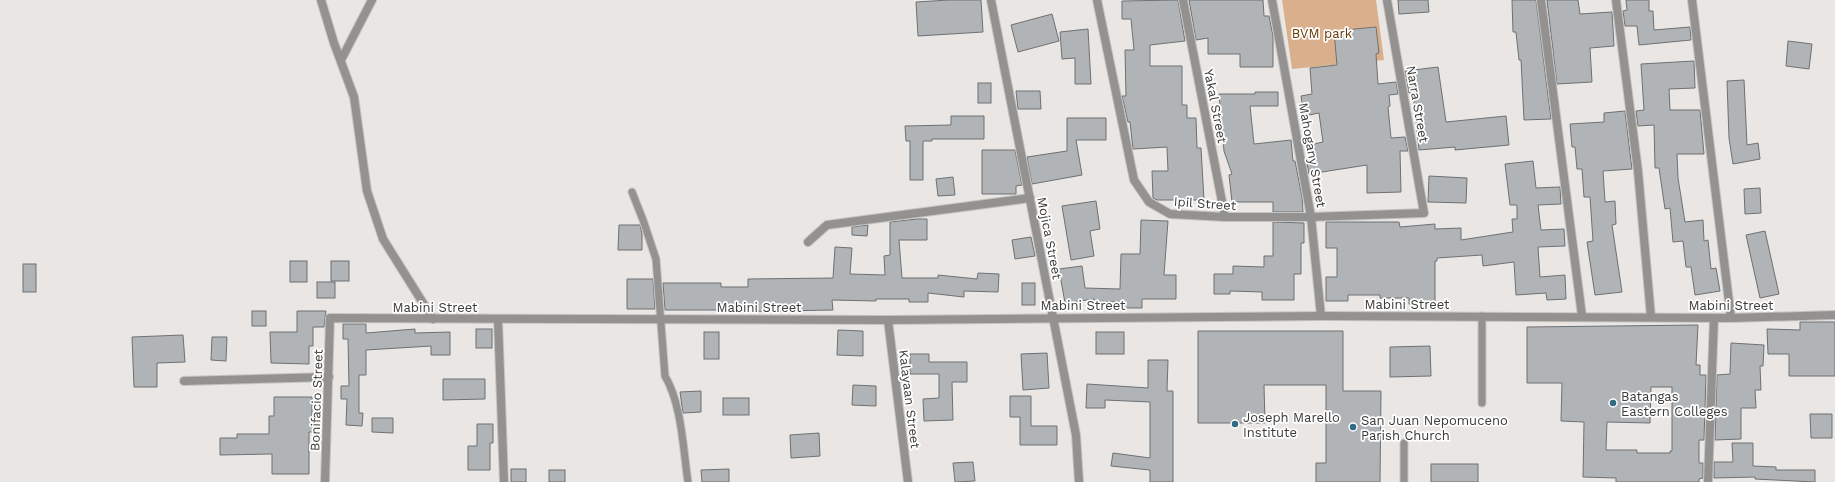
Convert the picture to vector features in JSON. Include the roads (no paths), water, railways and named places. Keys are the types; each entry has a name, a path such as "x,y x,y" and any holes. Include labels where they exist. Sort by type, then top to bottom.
{"street":[{"path":"321,0 354,97 367,191 383,239 433,319"},
{"path":"341,60 372,0"},
{"name":"Mojica Street","path":"991,0 1076,435 1079,482"},
{"name":"Ipil Street","path":"1097,0 1134,180 1149,202 1170,214 1225,217 1311,217 1424,213"},
{"name":"Yakal Street","path":"1183,0 1225,217"},
{"name":"Mahogany Street","path":"1272,0 1311,217 1322,316"},
{"name":"Narra Street","path":"1387,0 1424,213"},
{"path":"1541,0 1582,316"},
{"path":"1616,0 1638,171 1651,317"},
{"path":"1692,0 1730,318"},
{"path":"808,242 826,225 1030,198"},
{"name":"Mabini Street","path":"330,318 888,320 1053,317 1322,316 1582,316 1730,318 1835,315"},
{"name":"Bonifacio Street","path":"325,482 330,318"},
{"path":"1708,482 1714,318"},
{"path":"498,319 504,482"},
{"name":"Kalayaan Street","path":"888,320 908,482"},
{"path":"184,381 329,377"}],"lane":[{"path":"632,192 656,259 665,376 670,385 678,411 688,482"},
{"path":"1482,316 1482,403"},
{"path":"1404,443 1404,482"}],"place":[{"name":"Batangas Eastern Colleges","path":"1613,403"},
{"name":"Joseph Marello Institute","path":"1235,424"},
{"name":"San Juan Nepomuceno Parish Church","path":"1353,427"}],"park label":[{"name":"BVM park","path":"1322,33"}]}
